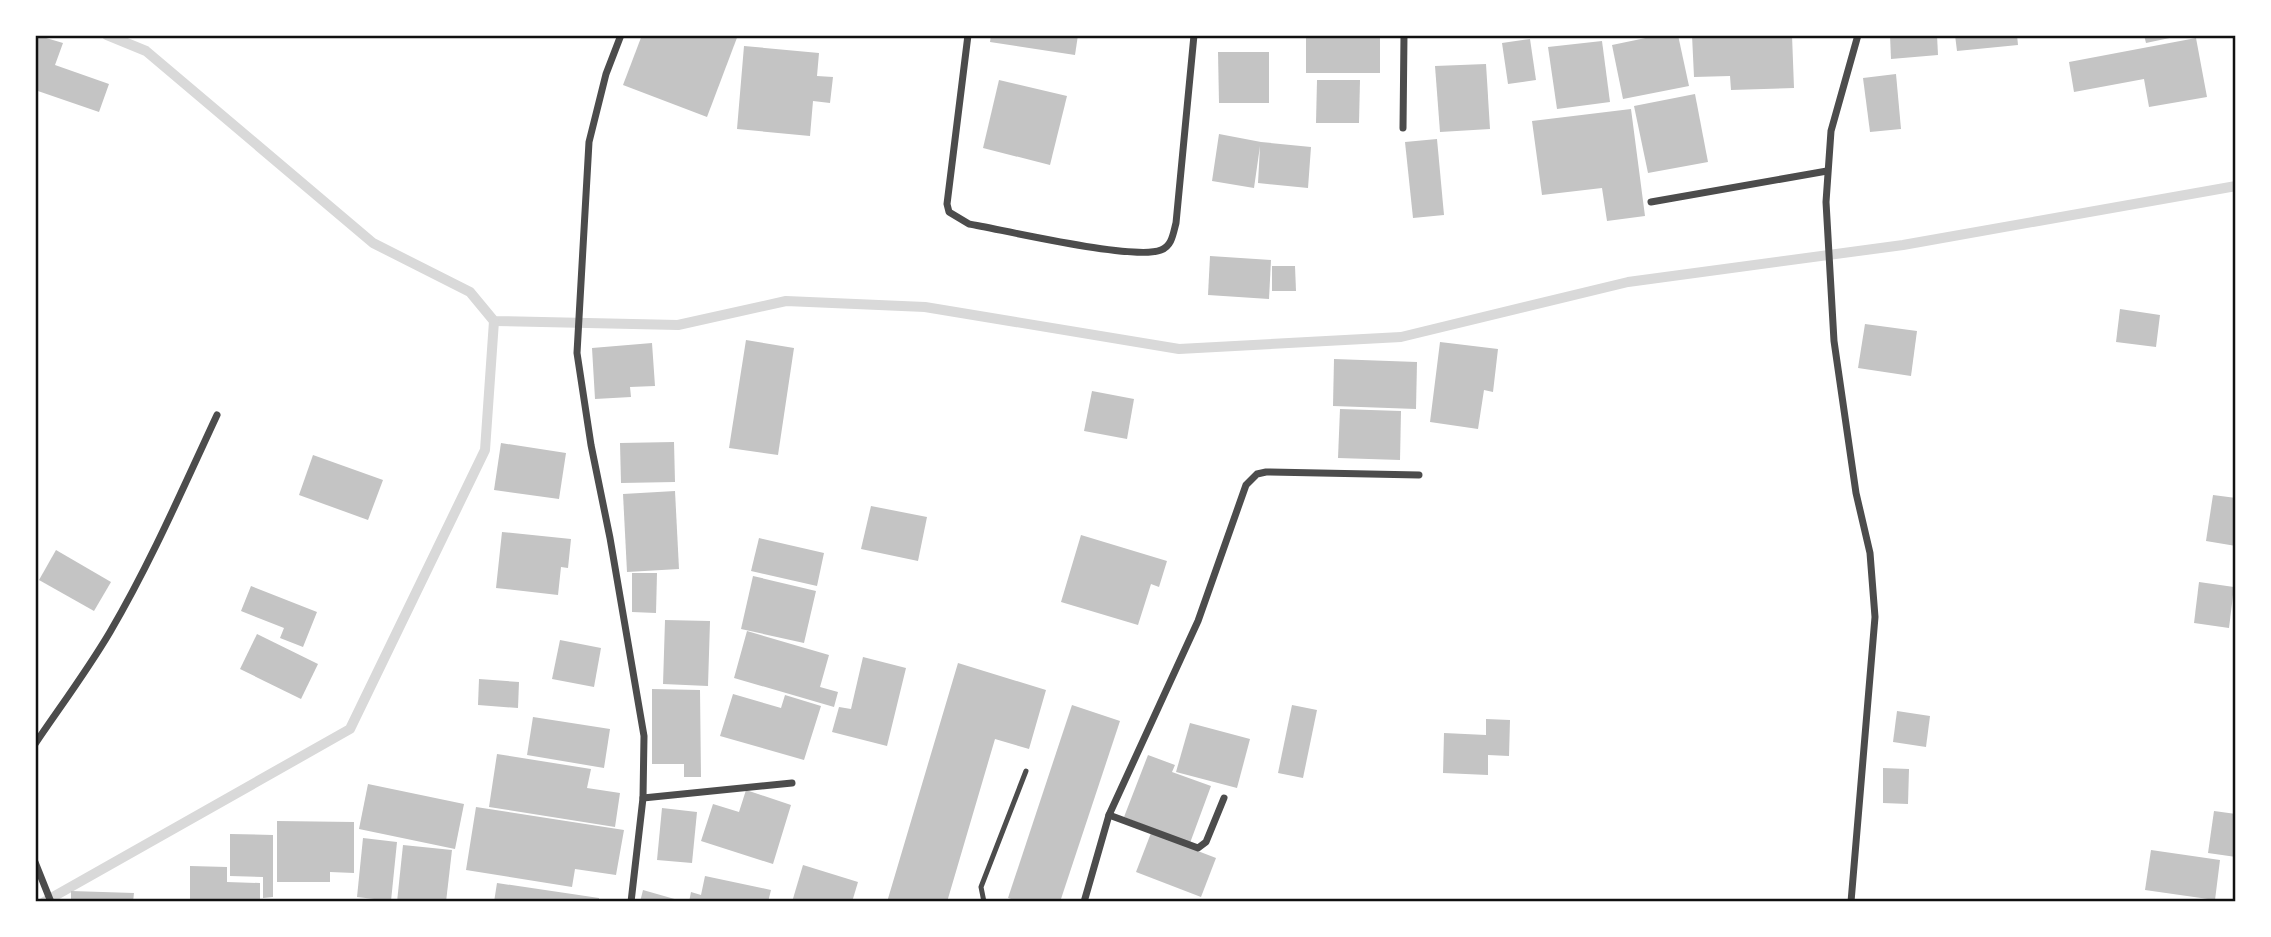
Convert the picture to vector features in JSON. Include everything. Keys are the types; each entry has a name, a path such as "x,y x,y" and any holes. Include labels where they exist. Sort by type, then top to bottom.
{"street":[{"path":"621,35 606,75 589,142 578,353 591,445 644,736 643,798 631,902"},
{"path":"968,35 947,204 949,212 970,224 1125,252 1154,252 1164,249 1171,241 1176,223 1194,35"},
{"path":"1404,35 1404,128"},
{"path":"1852,902 1875,617 1870,553 1856,493 1834,341 1826,202 1831,131 1858,35"},
{"path":"1651,202 1827,171"},
{"path":"35,744 84,673 127,601 157,544 217,415"},
{"path":"1084,902 1109,815 1198,621 1242,492 1251,479 1266,472 1419,475"},
{"path":"643,798 792,783"},
{"path":"1109,815 1198,848 1206,842 1224,798"},
{"path":"35,862 51,902"}],"lane":[{"path":"984,902 981,887 1026,771"}],"building":[{"path":"36,35 63,43 55,65 109,84 99,112 35,90"},
{"path":"642,35 738,35 707,117 623,85"},
{"path":"991,35 1078,35 1075,55 990,42"},
{"path":"1306,35 1380,35 1380,73 1306,73"},
{"path":"1660,35 1678,35 1689,86 1623,99 1612,45"},
{"path":"1692,35 1792,35 1794,88 1731,90 1730,76 1694,77"},
{"path":"1890,35 1937,35 1938,55 1891,59"},
{"path":"1955,35 2017,35 2018,45 1957,51"},
{"path":"2144,35 2178,35 2179,36 2146,43"},
{"path":"2196,38 2207,97 2149,107 2144,79 2074,92 2069,62"},
{"path":"1530,39 1536,80 1508,84 1502,43"},
{"path":"1602,41 1610,102 1557,109 1548,47"},
{"path":"744,46 819,53 817,76 833,77 830,103 813,101 810,136 737,129"},
{"path":"1218,52 1269,52 1269,103 1219,103"},
{"path":"1486,64 1490,129 1440,132 1435,66"},
{"path":"1896,74 1901,129 1870,132 1863,78"},
{"path":"999,80 1067,96 1050,165 983,148"},
{"path":"1317,80 1360,80 1359,123 1316,123"},
{"path":"1695,94 1708,162 1648,173 1634,106"},
{"path":"1631,109 1645,216 1607,221 1602,188 1542,195 1532,121"},
{"path":"1219,134 1311,147 1308,188 1258,183 1260,146 1254,188 1212,181"},
{"path":"1437,139 1444,215 1413,218 1405,142"},
{"path":"1210,256 1271,260 1269,299 1208,295"},
{"path":"1272,266 1295,266 1296,291 1272,291"},
{"path":"2120,309 2160,315 2156,347 2116,342"},
{"path":"1865,324 1917,331 1911,376 1858,368"},
{"path":"746,340 794,348 778,455 729,448"},
{"path":"1440,342 1498,349 1493,392 1484,390 1478,429 1430,422"},
{"path":"652,343 655,386 630,387 631,397 595,399 592,348"},
{"path":"1334,359 1417,362 1416,409 1333,406"},
{"path":"1092,391 1134,399 1127,439 1084,431"},
{"path":"1340,409 1401,411 1400,460 1338,458"},
{"path":"674,442 675,482 621,483 620,443"},
{"path":"501,443 566,453 559,499 494,490"},
{"path":"313,455 383,480 368,520 299,495"},
{"path":"675,491 679,569 627,572 623,494"},
{"path":"2213,495 2236,498 2236,546 2206,541"},
{"path":"871,506 927,517 918,561 861,549"},
{"path":"502,532 571,539 568,568 561,567 558,595 496,588"},
{"path":"1081,535 1167,561 1159,587 1151,584 1138,625 1061,602"},
{"path":"759,538 824,553 817,586 751,571"},
{"path":"56,550 111,582 94,611 39,580"},
{"path":"632,573 657,573 656,613 632,612"},
{"path":"753,576 816,591 804,643 741,629"},
{"path":"2199,582 2234,587 2229,628 2194,623"},
{"path":"251,586 317,612 303,647 280,638 284,628 241,611"},
{"path":"665,620 710,621 708,686 663,684"},
{"path":"747,631 829,655 820,687 838,692 834,707 734,678"},
{"path":"257,634 318,664 301,699 240,669"},
{"path":"560,640 601,648 594,687 552,679"},
{"path":"863,657 906,668 887,746 832,732 839,707 851,709"},
{"path":"958,663 1046,690 1029,749 995,739 947,902 887,902"},
{"path":"479,679 519,682 518,708 478,705"},
{"path":"652,689 700,690 701,777 684,777 684,764 652,764"},
{"path":"733,694 781,708 785,695 821,706 804,760 720,736"},
{"path":"1072,705 1120,721 1060,902 1020,902 1008,898"},
{"path":"1292,705 1317,710 1303,778 1278,773"},
{"path":"1897,711 1930,716 1926,747 1893,742"},
{"path":"533,717 610,729 604,768 527,755"},
{"path":"1486,719 1510,720 1509,756 1488,755 1488,775 1443,773 1444,733 1486,735"},
{"path":"1190,723 1250,739 1237,788 1176,772"},
{"path":"497,754 591,769 587,788 620,793 615,827 489,807"},
{"path":"1148,755 1175,765 1172,772 1211,786 1190,843 1124,817"},
{"path":"1883,768 1909,769 1908,804 1883,803"},
{"path":"368,784 464,804 455,849 359,829"},
{"path":"746,790 791,805 773,864 701,841 713,804 739,812"},
{"path":"476,807 624,830 616,875 575,869 572,887 466,870"},
{"path":"662,808 697,812 692,863 657,860"},
{"path":"2214,811 2236,814 2236,857 2208,853"},
{"path":"277,821 354,822 354,873 330,872 330,882 277,882"},
{"path":"1151,833 1216,858 1201,897 1136,872"},
{"path":"230,834 273,835 273,897 263,898 263,877 230,876"},
{"path":"363,838 397,842 391,901 357,897"},
{"path":"403,845 452,850 446,902 397,902"},
{"path":"2151,850 2220,860 2215,900 2145,890"},
{"path":"803,865 858,882 852,902 792,902"},
{"path":"190,866 227,867 227,882 260,883 260,902 190,902"},
{"path":"705,876 771,890 768,902 689,902 691,892 701,895"},
{"path":"497,883 599,898 599,902 494,902"},
{"path":"643,890 678,900 640,902"},
{"path":"71,891 134,893 133,902 71,902"}],"waterway":[{"path":"107,35 146,51 373,243 470,292 494,321 678,325 786,301 925,307 1179,349 1401,337 1628,282 1903,245 2236,186"},
{"path":"44,902 350,729 485,450 494,321"}]}
